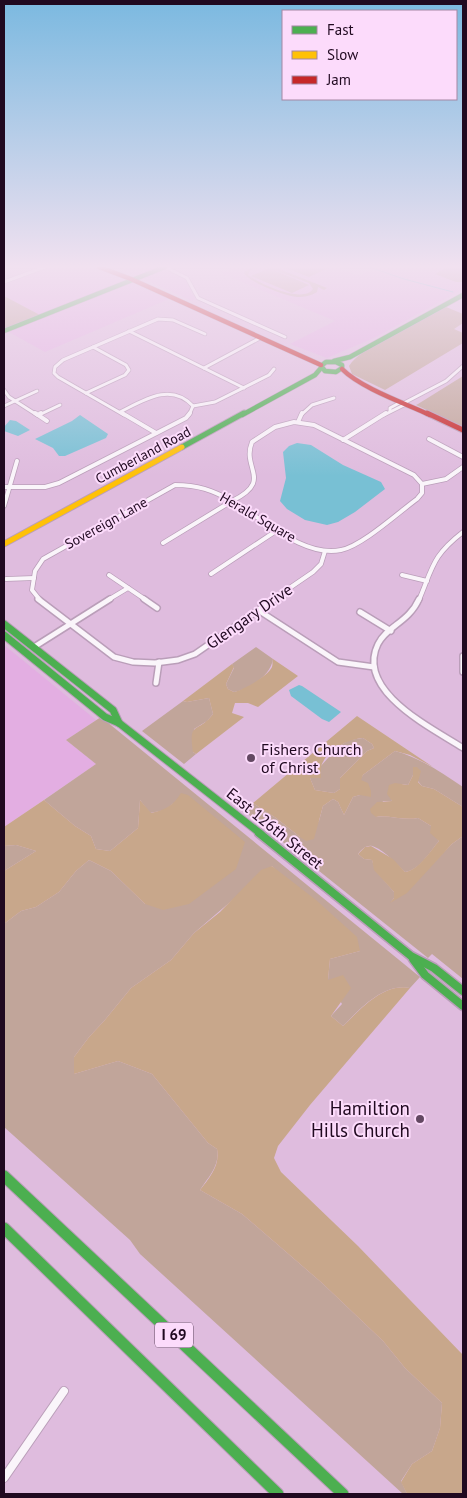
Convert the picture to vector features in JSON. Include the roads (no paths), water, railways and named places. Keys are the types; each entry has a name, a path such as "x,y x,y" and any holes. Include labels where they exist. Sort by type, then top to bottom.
{"main road":[{"path":"258,337 296,353 331,372 364,384 463,430"},
{"path":"332,361 350,357 387,337"},
{"path":"296,353 332,361 364,384"},
{"path":"342,368 350,357"},
{"name":"Cumberland Road","path":"4,544 294,387 315,375 321,367 332,361"},
{"name":"Cumberland Road","path":"294,387 342,368"},
{"name":"East 126th Street","path":"4,624 112,710 119,723"},
{"name":"East 126th Street","path":"4,635 105,717 119,723 224,804 411,956 434,968 463,991"},
{"name":"East 126th Street","path":"411,956 425,976 463,1006"},
{"name":"I 69","path":"4,1176 343,1494"},
{"name":"I 69","path":"4,1228 278,1494"}],"street":[{"path":"115,337 59,362 54,370 58,377 156,433"},
{"path":"140,337 244,388"},
{"path":"204,368 262,339"},
{"path":"86,393 125,375 129,370 126,365 93,347"},
{"path":"343,440 390,411 446,381 463,366"},
{"path":"193,406 215,402 269,375 274,369"},
{"path":"4,390 15,401 47,421"},
{"path":"4,406 37,391"},
{"path":"120,412 161,394 181,396 193,406"},
{"path":"298,422 299,415 302,412 324,400 334,398"},
{"path":"38,415 60,405"},
{"path":"4,487 45,487 59,483 187,417 193,406"},
{"path":"163,543 246,492 253,484 250,450 252,442 281,424 298,422 311,424 414,476 422,484 424,491 420,497 353,544 340,550 326,551"},
{"path":"429,439 463,457"},
{"path":"4,506 17,461"},
{"path":"422,484 446,479 463,467"},
{"name":"Herald Square","path":"190,483 203,486 312,548 326,551"},
{"name":"Sovereign Lane","path":"34,578 39,564 47,556 166,489 175,485 190,483"},
{"path":"211,574 279,530"},
{"path":"462,534 439,553 412,613 391,630 378,644 374,657 374,667 377,681 389,697 463,748"},
{"name":"Glengary Drive","path":"34,578 32,590 37,598 120,660 180,661 190,657 318,568 326,551"},
{"path":"109,575 157,608"},
{"path":"402,575 427,581"},
{"path":"6,578 34,578"},
{"path":"34,647 128,588"},
{"path":"258,610 338,662 374,667"},
{"path":"360,612 391,630"},
{"path":"463,656 463,672"},
{"path":"156,683 159,662"},
{"path":"4,1478 64,1391"}],"water":[{"path":"80,415 108,434 106,438 65,456 59,456 53,448 35,439 72,421"},
{"path":"10,420 16,421 30,430 18,436 4,431 4,427"},
{"path":"297,443 311,445 343,465 381,482 385,489 355,512 338,522 327,525 305,520 287,509 280,501 286,478 283,452 289,446"},
{"path":"299,685 341,712 329,722 322,719 291,696 289,690"}],"place":[{"name":"Fishers Church of Christ","path":"251,758"},
{"name":"Hamiltion Hills Church","path":"420,1119"}]}
